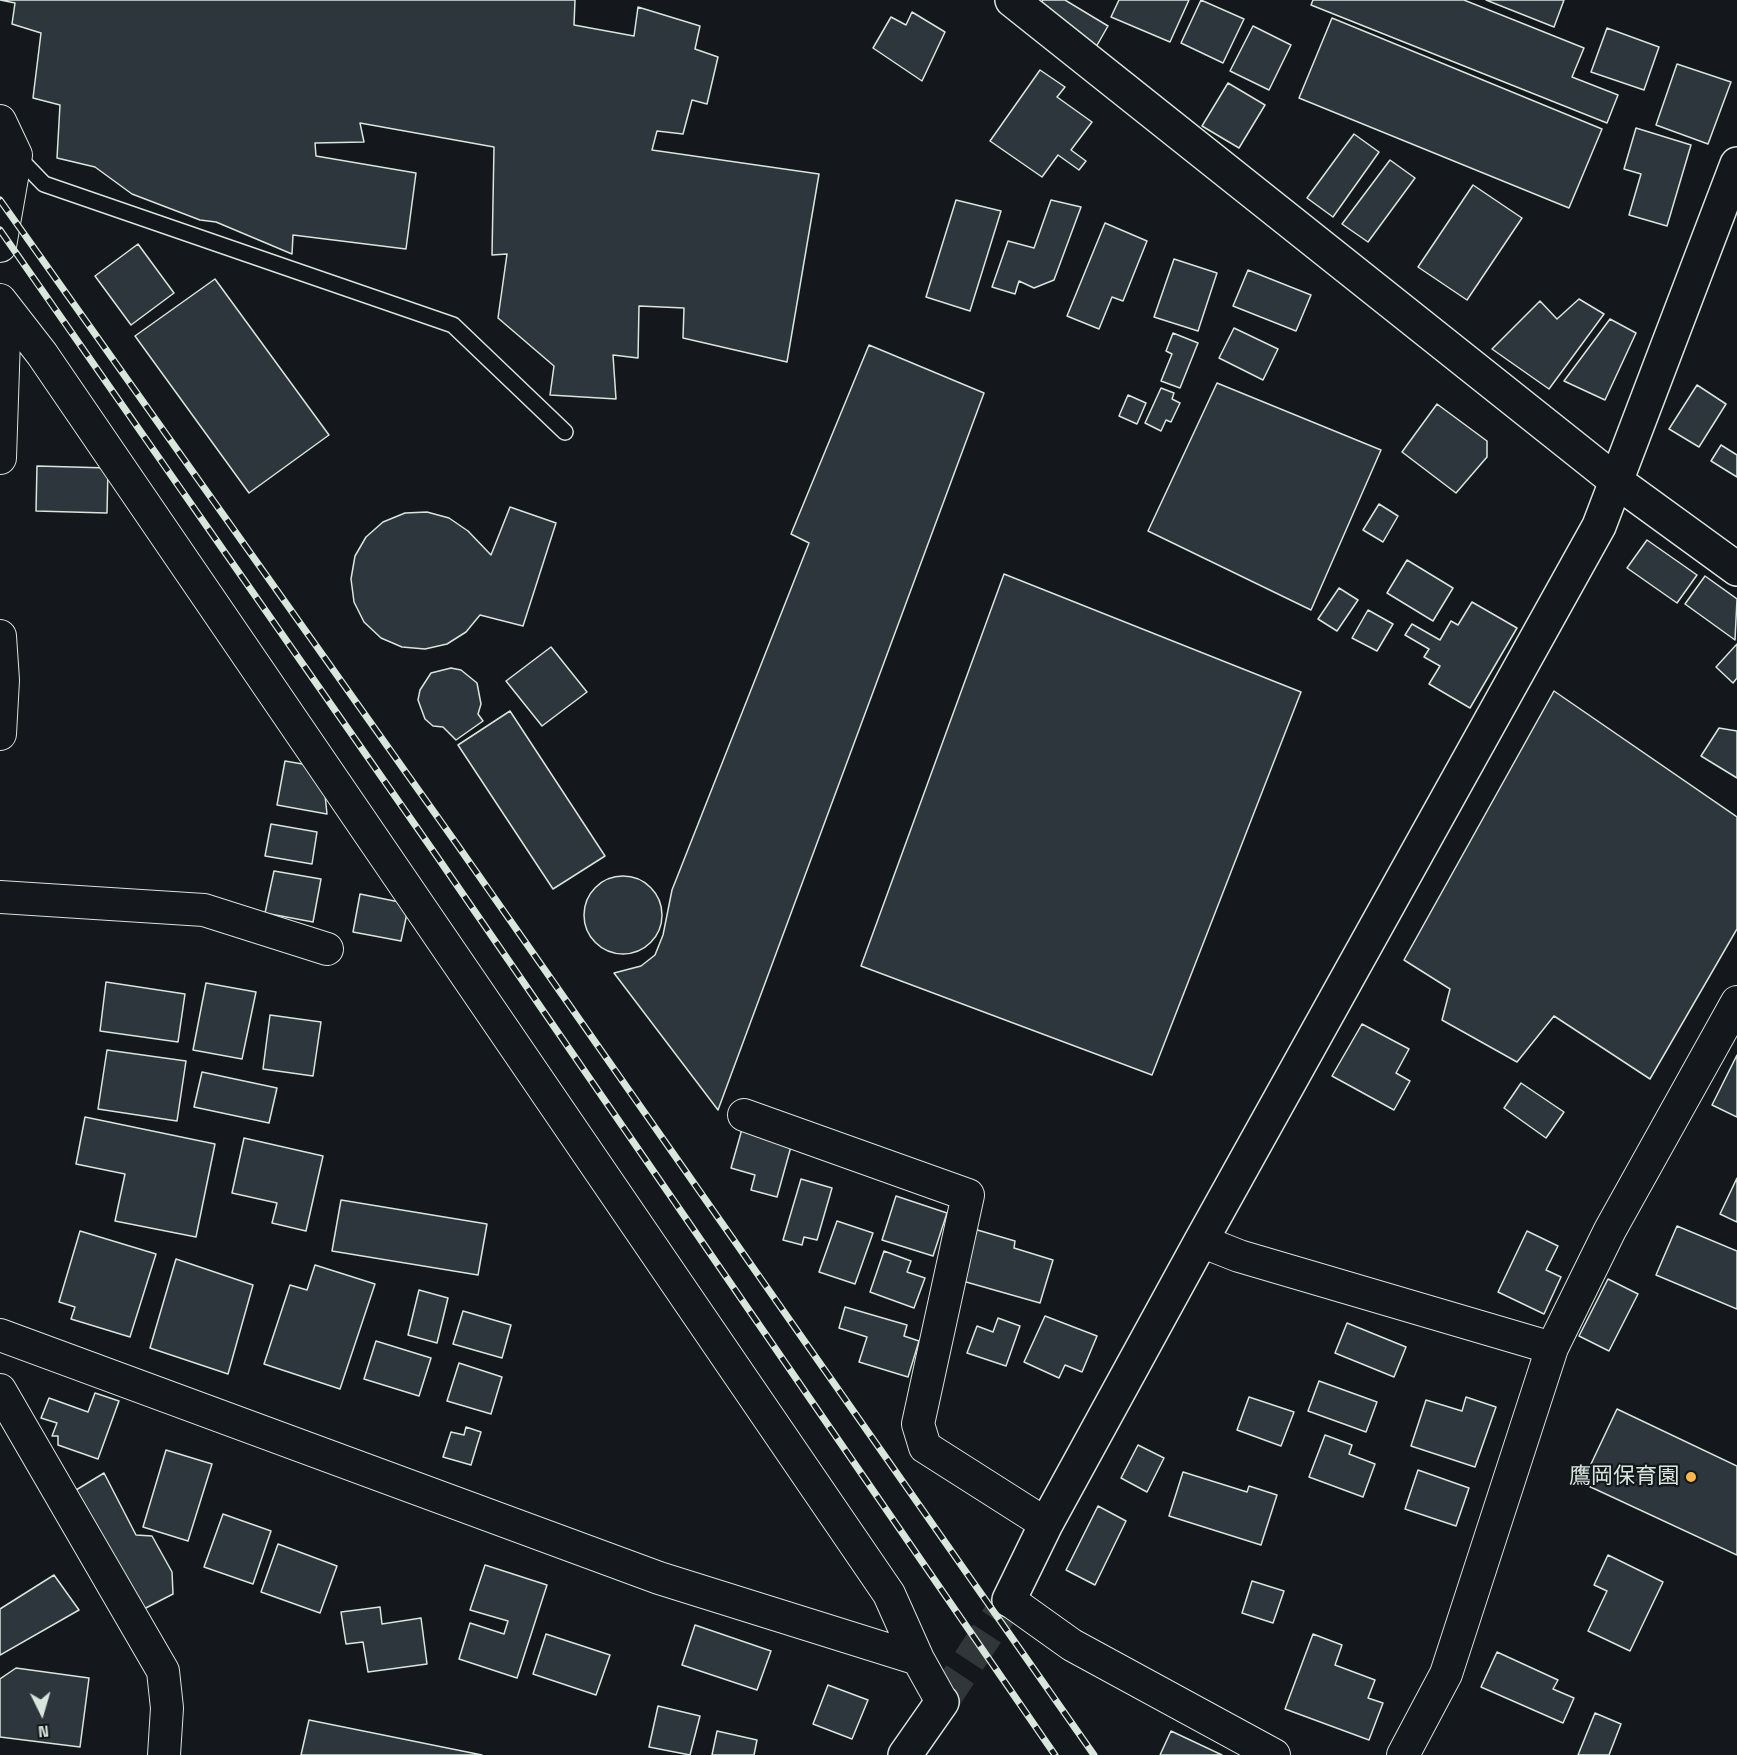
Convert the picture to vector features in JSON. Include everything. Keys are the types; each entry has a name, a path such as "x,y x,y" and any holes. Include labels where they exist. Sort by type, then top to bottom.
{"street":[{"path":"1012,0 1616,481 1737,569"},
{"path":"0,121 16,155 0,246"},
{"path":"1274,1755 1072,1645 1009,1600 1046,1524 1201,1240 1599,526 1737,164"},
{"path":"0,458 2,304"},
{"path":"2,304 42,354 889,1594 918,1659 942,1702 905,1755"},
{"path":"0,636 3,680 0,734"},
{"path":"0,897 204,910 327,949"},
{"path":"1403,1755 1446,1674 1552,1348 1610,1230 1737,1002"},
{"path":"744,1115 968,1195 918,1424 925,1447 1046,1524"},
{"path":"1201,1240 1239,1256 1552,1348"},
{"path":"0,1335 659,1578 918,1659"},
{"path":"0,1390 163,1671 167,1708 164,1755"}],"lane":[{"path":"16,155 44,184 453,325 565,432"}],"building":[{"path":"0,0 575,0 574,25 634,36 638,7 700,26 695,49 718,57 707,104 692,100 683,134 657,131 652,150 819,174 787,362 683,338 684,308 639,306 638,358 613,355 616,399 550,395 554,366 498,318 507,254 492,255 494,147 360,123 364,142 315,143 316,156 416,173 406,249 293,235 292,254 216,222 200,220 132,194 95,167 57,158 60,105 33,98 41,33 12,24 15,3"},
{"path":"1043,0 1065,0 1108,26 1096,47 1036,11"},
{"path":"1119,0 1189,0 1170,42 1111,17"},
{"path":"1201,0 1244,19 1223,63 1181,43"},
{"path":"1313,0 1464,0 1584,48 1572,77 1618,95 1607,123 1311,5"},
{"path":"1486,0 1564,0 1554,27"},
{"path":"912,12 945,32 922,81 873,48 891,17 906,25"},
{"path":"1332,18 1602,129 1569,208 1299,98"},
{"path":"1253,26 1291,45 1269,90 1230,71"},
{"path":"1607,28 1659,47 1644,90 1591,72"},
{"path":"1677,64 1731,82 1708,144 1656,125"},
{"path":"1040,70 1065,87 1057,97 1092,122 1071,150 1086,161 1079,170 1058,155 1042,177 990,141"},
{"path":"1228,83 1265,105 1239,148 1202,126"},
{"path":"1636,128 1691,145 1667,226 1629,215 1641,174 1624,169"},
{"path":"1354,134 1379,152 1333,217 1307,198"},
{"path":"1390,160 1415,178 1368,242 1342,224"},
{"path":"1473,185 1522,218 1467,300 1418,267"},
{"path":"956,200 1001,211 970,311 926,297"},
{"path":"1051,200 1081,207 1054,280 1034,288 1019,281 1015,294 992,287 1008,241 1034,248"},
{"path":"1105,223 1147,241 1123,301 1112,297 1099,329 1067,316"},
{"path":"138,244 174,293 131,325 95,276"},
{"path":"1174,259 1217,273 1198,331 1154,317"},
{"path":"1248,270 1311,295 1296,331 1233,306"},
{"path":"215,279 329,435 249,493 135,336"},
{"path":"1579,299 1604,314 1549,389 1492,349 1540,301 1557,319"},
{"path":"1610,319 1636,333 1605,400 1564,381"},
{"path":"1234,328 1278,349 1263,380 1219,358"},
{"path":"1173,333 1198,343 1180,388 1161,381 1172,354 1166,351"},
{"path":"869,345 984,393 718,1110 614,973 641,966 655,955 663,935 672,890 809,543 791,534"},
{"path":"1217,383 1381,450 1311,610 1148,531"},
{"path":"1697,385 1726,404 1699,447 1669,429"},
{"path":"1161,388 1174,393 1172,399 1180,403 1171,422 1166,420 1161,431 1145,423"},
{"path":"1128,395 1146,403 1137,424 1119,416"},
{"path":"1437,404 1487,441 1487,457 1456,493 1402,452"},
{"path":"1721,445 1737,455 1737,477 1711,461"},
{"path":"37,466 108,468 107,513 36,511"},
{"path":"1379,504 1398,516 1383,542 1363,530"},
{"path":"510,507 556,523 523,626 480,615 466,632 447,644 425,649 402,647 381,638 364,622 354,602 351,579 355,556 366,537 383,522 405,513 427,512 449,518 468,531 491,555"},
{"path":"1647,540 1697,575 1677,603 1627,568"},
{"path":"1407,560 1453,588 1433,621 1387,593"},
{"path":"1004,574 1301,692 1152,1075 861,966"},
{"path":"1705,576 1737,599 1735,640 1685,604"},
{"path":"1339,588 1358,600 1337,631 1318,619"},
{"path":"1472,602 1517,628 1470,708 1429,684 1440,666 1424,657 1429,649 1405,635 1412,624 1440,640 1451,621 1458,625"},
{"path":"1368,610 1393,624 1377,651 1352,638"},
{"path":"1737,644 1737,678 1733,683 1716,667"},
{"path":"551,647 587,692 542,726 506,681"},
{"path":"451,668 461,670 477,683 481,704 478,714 483,721 456,740 443,727 433,726 425,719 418,700 420,690 431,673"},
{"path":"1554,691 1737,817 1737,929 1650,1079 1554,1016 1517,1062 1442,1020 1450,989 1404,960"},
{"path":"510,711 605,856 553,889 458,745"},
{"path":"1719,728 1737,731 1737,778 1701,756"},
{"path":"285,761 314,766 324,785 327,814 277,805"},
{"path":"271,824 317,832 312,864 265,856"},
{"path":"274,871 321,879 313,922 265,913"},
{"path":"623,876 638,879 655,893 662,915 659,930 645,947 623,954 608,951 591,937 584,915 587,900 601,883"},
{"path":"360,894 409,904 401,941 353,932"},
{"path":"106,982 185,994 178,1042 100,1031"},
{"path":"206,983 256,992 242,1059 193,1050"},
{"path":"270,1015 321,1022 313,1076 263,1069"},
{"path":"1362,1024 1409,1049 1396,1073 1410,1081 1394,1110 1332,1076"},
{"path":"107,1050 186,1061 177,1121 98,1109"},
{"path":"1737,1055 1737,1117 1712,1105"},
{"path":"202,1072 277,1088 269,1123 194,1107"},
{"path":"1521,1083 1564,1112 1546,1138 1504,1108"},
{"path":"85,1117 215,1144 196,1237 115,1221 125,1174 76,1164"},
{"path":"742,1129 792,1143 777,1197 751,1190 755,1175 731,1168"},
{"path":"244,1138 323,1156 306,1231 272,1223 277,1203 232,1193"},
{"path":"1737,1178 1737,1222 1720,1214"},
{"path":"801,1179 832,1188 817,1240 804,1237 802,1245 783,1240"},
{"path":"896,1196 947,1213 933,1256 882,1240"},
{"path":"341,1200 487,1224 478,1275 332,1251"},
{"path":"837,1221 873,1233 855,1284 819,1272"},
{"path":"1677,1226 1737,1251 1737,1309 1656,1275"},
{"path":"974,1229 1015,1241 1014,1248 1053,1260 1040,1303 959,1280"},
{"path":"80,1231 156,1254 130,1337 71,1319 75,1307 59,1302"},
{"path":"1527,1231 1558,1246 1546,1270 1561,1277 1544,1314 1498,1292"},
{"path":"884,1251 911,1261 907,1272 925,1278 914,1308 870,1292"},
{"path":"176,1259 253,1285 228,1374 150,1348"},
{"path":"315,1265 375,1284 340,1389 264,1364 290,1285 307,1290"},
{"path":"1608,1279 1638,1294 1609,1351 1579,1336"},
{"path":"419,1290 448,1298 437,1343 408,1335"},
{"path":"845,1307 907,1325 904,1336 919,1341 908,1377 859,1362 867,1337 839,1328"},
{"path":"463,1311 511,1325 502,1358 453,1344"},
{"path":"1045,1316 1097,1336 1082,1372 1065,1365 1059,1378 1024,1362"},
{"path":"998,1318 1020,1326 1006,1366 967,1353 977,1326 993,1332"},
{"path":"1347,1323 1406,1347 1394,1377 1335,1353"},
{"path":"376,1341 431,1358 419,1396 364,1379"},
{"path":"459,1363 502,1377 491,1414 447,1401"},
{"path":"1319,1381 1377,1402 1366,1432 1308,1411"},
{"path":"95,1393 119,1401 98,1459 58,1445 58,1436 52,1436 57,1423 41,1418 49,1398 88,1412"},
{"path":"1249,1397 1294,1412 1281,1446 1237,1430"},
{"path":"1466,1397 1496,1407 1475,1467 1411,1446 1426,1400 1462,1411"},
{"path":"1617,1409 1737,1466 1737,1555 1582,1483"},
{"path":"466,1427 481,1432 471,1465 443,1457 451,1432 464,1435"},
{"path":"1325,1435 1352,1445 1349,1454 1375,1464 1363,1497 1309,1477"},
{"path":"1138,1445 1164,1458 1147,1492 1121,1478"},
{"path":"166,1450 212,1464 188,1541 143,1527"},
{"path":"1418,1470 1469,1488 1456,1526 1405,1509"},
{"path":"1183,1472 1247,1492 1249,1486 1277,1495 1261,1545 1169,1516"},
{"path":"104,1473 136,1535 152,1536 172,1572 173,1594 138,1612 76,1490"},
{"path":"1098,1506 1126,1521 1095,1585 1066,1570"},
{"path":"223,1514 271,1531 253,1584 204,1567"},
{"path":"278,1544 337,1566 320,1613 261,1592"},
{"path":"1608,1555 1663,1582 1630,1651 1588,1631 1607,1591 1594,1585"},
{"path":"485,1565 547,1585 517,1678 459,1659 470,1623 504,1634 508,1621 470,1610"},
{"path":"54,1575 79,1610 0,1655 0,1609"},
{"path":"1252,1581 1284,1591 1273,1623 1242,1613"},
{"path":"380,1607 382,1624 421,1618 427,1664 368,1672 363,1642 346,1644 341,1612"},
{"path":"695,1625 771,1651 757,1690 682,1665"},
{"path":"546,1634 610,1655 596,1695 533,1674"},
{"path":"1313,1634 1342,1645 1335,1665 1375,1680 1368,1698 1383,1703 1369,1740 1285,1709"},
{"path":"1497,1652 1558,1680 1553,1689 1574,1698 1563,1723 1481,1687"},
{"path":"16,1668 89,1678 80,1747 0,1737 0,1679"},
{"path":"828,1685 868,1700 852,1739 813,1724"},
{"path":"658,1706 700,1716 690,1755 649,1747"},
{"path":"1595,1713 1621,1724 1609,1755 1578,1755"},
{"path":"309,1720 482,1755 301,1755"},
{"path":"717,1731 757,1740 754,1755 712,1755"},
{"path":"1171,1731 1222,1755 1160,1755"}],"tunnel":[{"path":"942,1702 1009,1600"}],"railway":[{"path":"0,200 456,843 1094,1755"},
{"path":"0,230 436,855 1055,1755"}],"place":[{"name":"鷹岡保育園","path":"1691,1477"}]}
